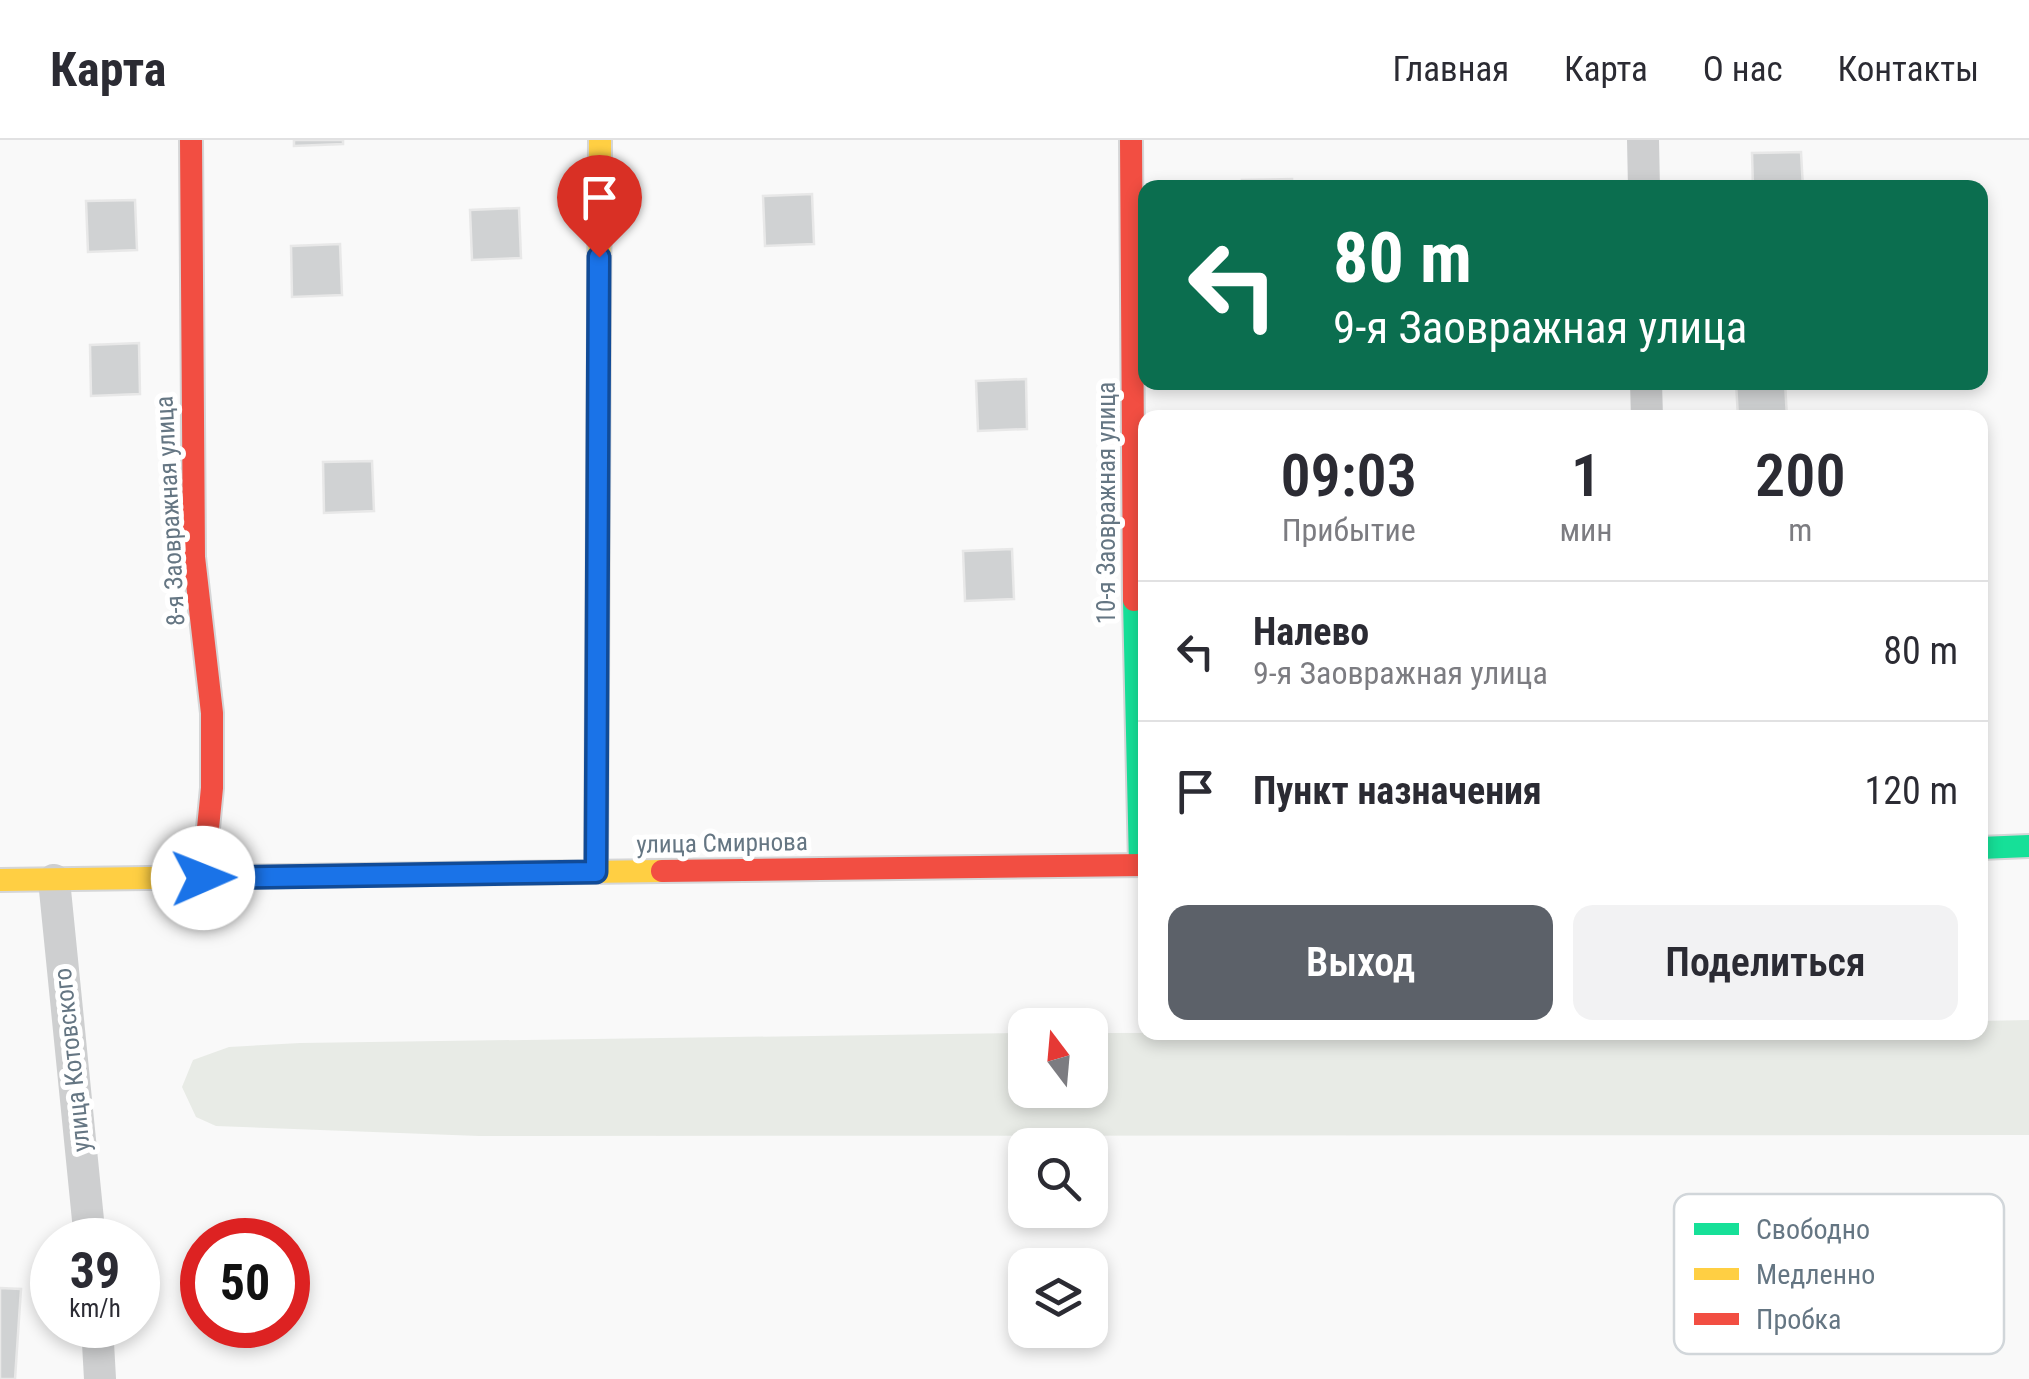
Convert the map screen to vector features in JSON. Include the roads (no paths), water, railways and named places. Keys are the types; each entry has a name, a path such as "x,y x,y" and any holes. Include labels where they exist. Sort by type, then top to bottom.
{"street":[{"name":"8-я Заовражная улица","path":"190,140 194,556 212,713 212,788 203,878"},
{"path":"596,872 600,140"},
{"name":"10-я Заовражная улица","path":"1131,140 1138,747"},
{"path":"1644,140 1644,180"},
{"path":"1988,848 2029,846"},
{"name":"улица Смирнова","path":"0,880 1138,865"},
{"name":"улица Котовского","path":"54,880 88,1218"},
{"path":"98,1348 100,1379"}]}
